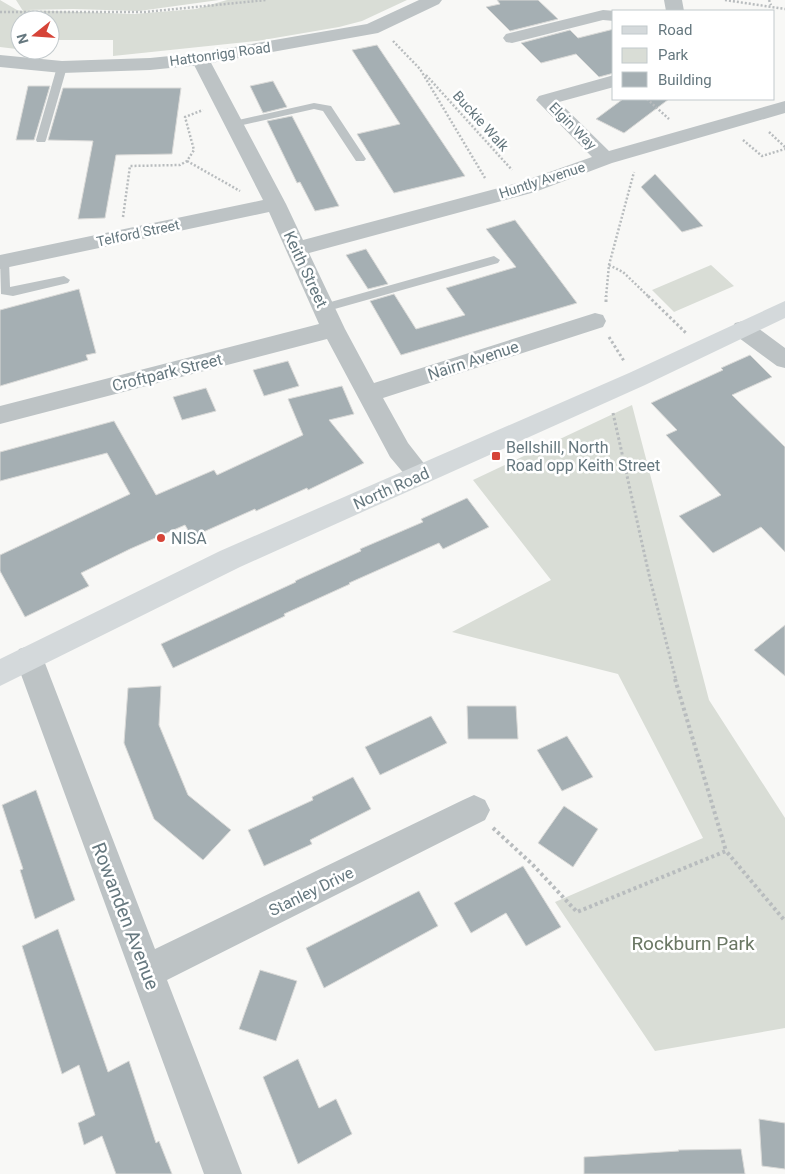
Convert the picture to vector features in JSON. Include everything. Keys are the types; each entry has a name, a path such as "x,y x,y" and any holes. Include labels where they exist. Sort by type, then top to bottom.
{"main road":[{"name":"North Road","path":"0,673 230,559 637,379 701,347 785,309"}],"street":[{"name":"Hattonrigg Road","path":"0,61 62,67 150,64 200,59 378,27 433,0"},
{"path":"512,38 603,15 612,16"},
{"name":"Keith Street","path":"200,59 234,124 267,206 298,249 333,329 398,450 420,475"},
{"name":"Elgin Way","path":"605,159 546,100 612,82"},
{"name":"Huntly Avenue","path":"298,249 528,187 605,159 785,107"},
{"name":"Telford Street","path":"1,262 267,206"},
{"name":"Nairn Avenue","path":"368,394 591,325"},
{"path":"743,328 785,360"},
{"name":"Croftpark Street","path":"0,415 333,329"},
{"name":"Rowanden Avenue","path":"29,658 223,1174"},
{"name":"Stanley Drive","path":"148,972 473,810"}],"lane":[{"path":"41,140 62,67"},
{"path":"234,124 314,106 323,106 327,108 360,159"},
{"path":"324,308 494,260"},
{"path":"1,262 2,284 5,291 13,292 64,280"}],"path":[{"path":"0,12 146,12 266,0"},
{"path":"725,0 771,5 785,9"},
{"path":"769,0 771,5"},
{"name":"Buckie Walk","path":"378,27 420,69 528,187"},
{"name":"Buckie Walk","path":"420,69 496,196"},
{"path":"648,100 686,136"},
{"path":"120,237 130,166 180,165 187,161 194,150 190,126 185,116 223,103"},
{"path":"727,124 762,156 785,149"},
{"path":"627,154 635,166 591,325 609,340 637,379"},
{"path":"187,161 267,206"},
{"path":"609,265 623,272 701,347"},
{"path":"608,391 640,544 707,794 726,851 785,921"},
{"path":"473,810 532,864 576,912 726,851"}],"green space":[{"path":"0,0 17,10 10,10 10,48 0,47"},
{"path":"16,0 219,0 139,11 22,10"},
{"path":"227,0 407,0 362,21 339,27 257,41 113,56 113,40 60,40 60,11 134,14 196,9"},
{"path":"711,265 734,286 674,312 652,290"},
{"name":"Rockburn Park","path":"632,405 709,700 785,818 785,1028 655,1051 555,902 703,838 618,674 452,632 551,580 473,480"}],"building":[{"path":"497,0 538,0 558,19 510,31 486,7 500,4"},
{"path":"570,30 578,38 612,30 612,74 599,77 576,54 541,63 521,43"},
{"path":"377,45 465,176 394,193 357,134 400,124 352,50"},
{"path":"273,81 287,107 263,113 250,86"},
{"path":"28,86 50,86 34,140 16,140"},
{"path":"63,88 181,88 172,154 116,155 105,218 78,219 93,141 48,140"},
{"path":"622,100 668,100 624,133 596,119"},
{"path":"292,116 339,206 315,211 300,182 297,183 267,121"},
{"path":"655,174 703,226 682,232 641,187"},
{"path":"515,220 577,303 401,355 370,301 394,294 416,329 465,315 446,288 516,267 486,229"},
{"path":"366,249 388,284 368,289 346,255"},
{"path":"79,289 96,353 86,355 88,360 0,386 0,310"},
{"path":"750,355 772,377 732,395 785,447 785,552 761,527 713,553 679,516 721,495 666,435 677,430 651,403 723,370 721,368"},
{"path":"288,361 299,386 264,396 253,370"},
{"path":"342,386 354,414 329,420 364,463 308,490 307,488 256,511 255,509 192,537 185,525 130,549 81,573 89,586 25,617 0,571 0,555 130,494 107,453 0,481 0,452 114,421 156,495 214,470 217,475 303,435 288,399"},
{"path":"206,388 216,411 182,420 173,397"},
{"path":"467,498 489,527 443,549 439,543 349,583 284,614 285,616 173,668 161,644 361,551 360,549 423,522 421,519"},
{"path":"785,625 785,676 754,650"},
{"path":"161,686 159,725 188,795 231,830 203,860 154,819 124,743 128,688"},
{"path":"467,706 516,706 518,739 468,739"},
{"path":"431,716 447,743 380,775 365,747"},
{"path":"567,736 593,777 562,791 537,750"},
{"path":"353,777 371,809 310,840 312,844 264,866 248,830 313,800 312,797"},
{"path":"36,790 75,900 35,919 20,870 23,869 2,805"},
{"path":"564,806 598,829 573,867 538,843"},
{"path":"523,866 561,927 526,946 506,913 471,933 454,903"},
{"path":"419,891 438,926 324,988 306,948"},
{"path":"58,929 108,1072 129,1061 156,1143 159,1141 172,1174 116,1174 102,1136 84,1145 78,1123 95,1115 79,1065 62,1074 22,946"},
{"path":"260,970 297,981 276,1041 239,1029"},
{"path":"298,1059 319,1108 336,1099 352,1134 298,1164 263,1077"},
{"path":"759,1119 785,1123 785,1169 762,1166"},
{"path":"741,1149 745,1174 584,1174 584,1157 678,1150"}],"place":[{"name":"Bellshill, North Road opp Keith Street","path":"496,456"},
{"name":"NISA","path":"161,538"}]}
